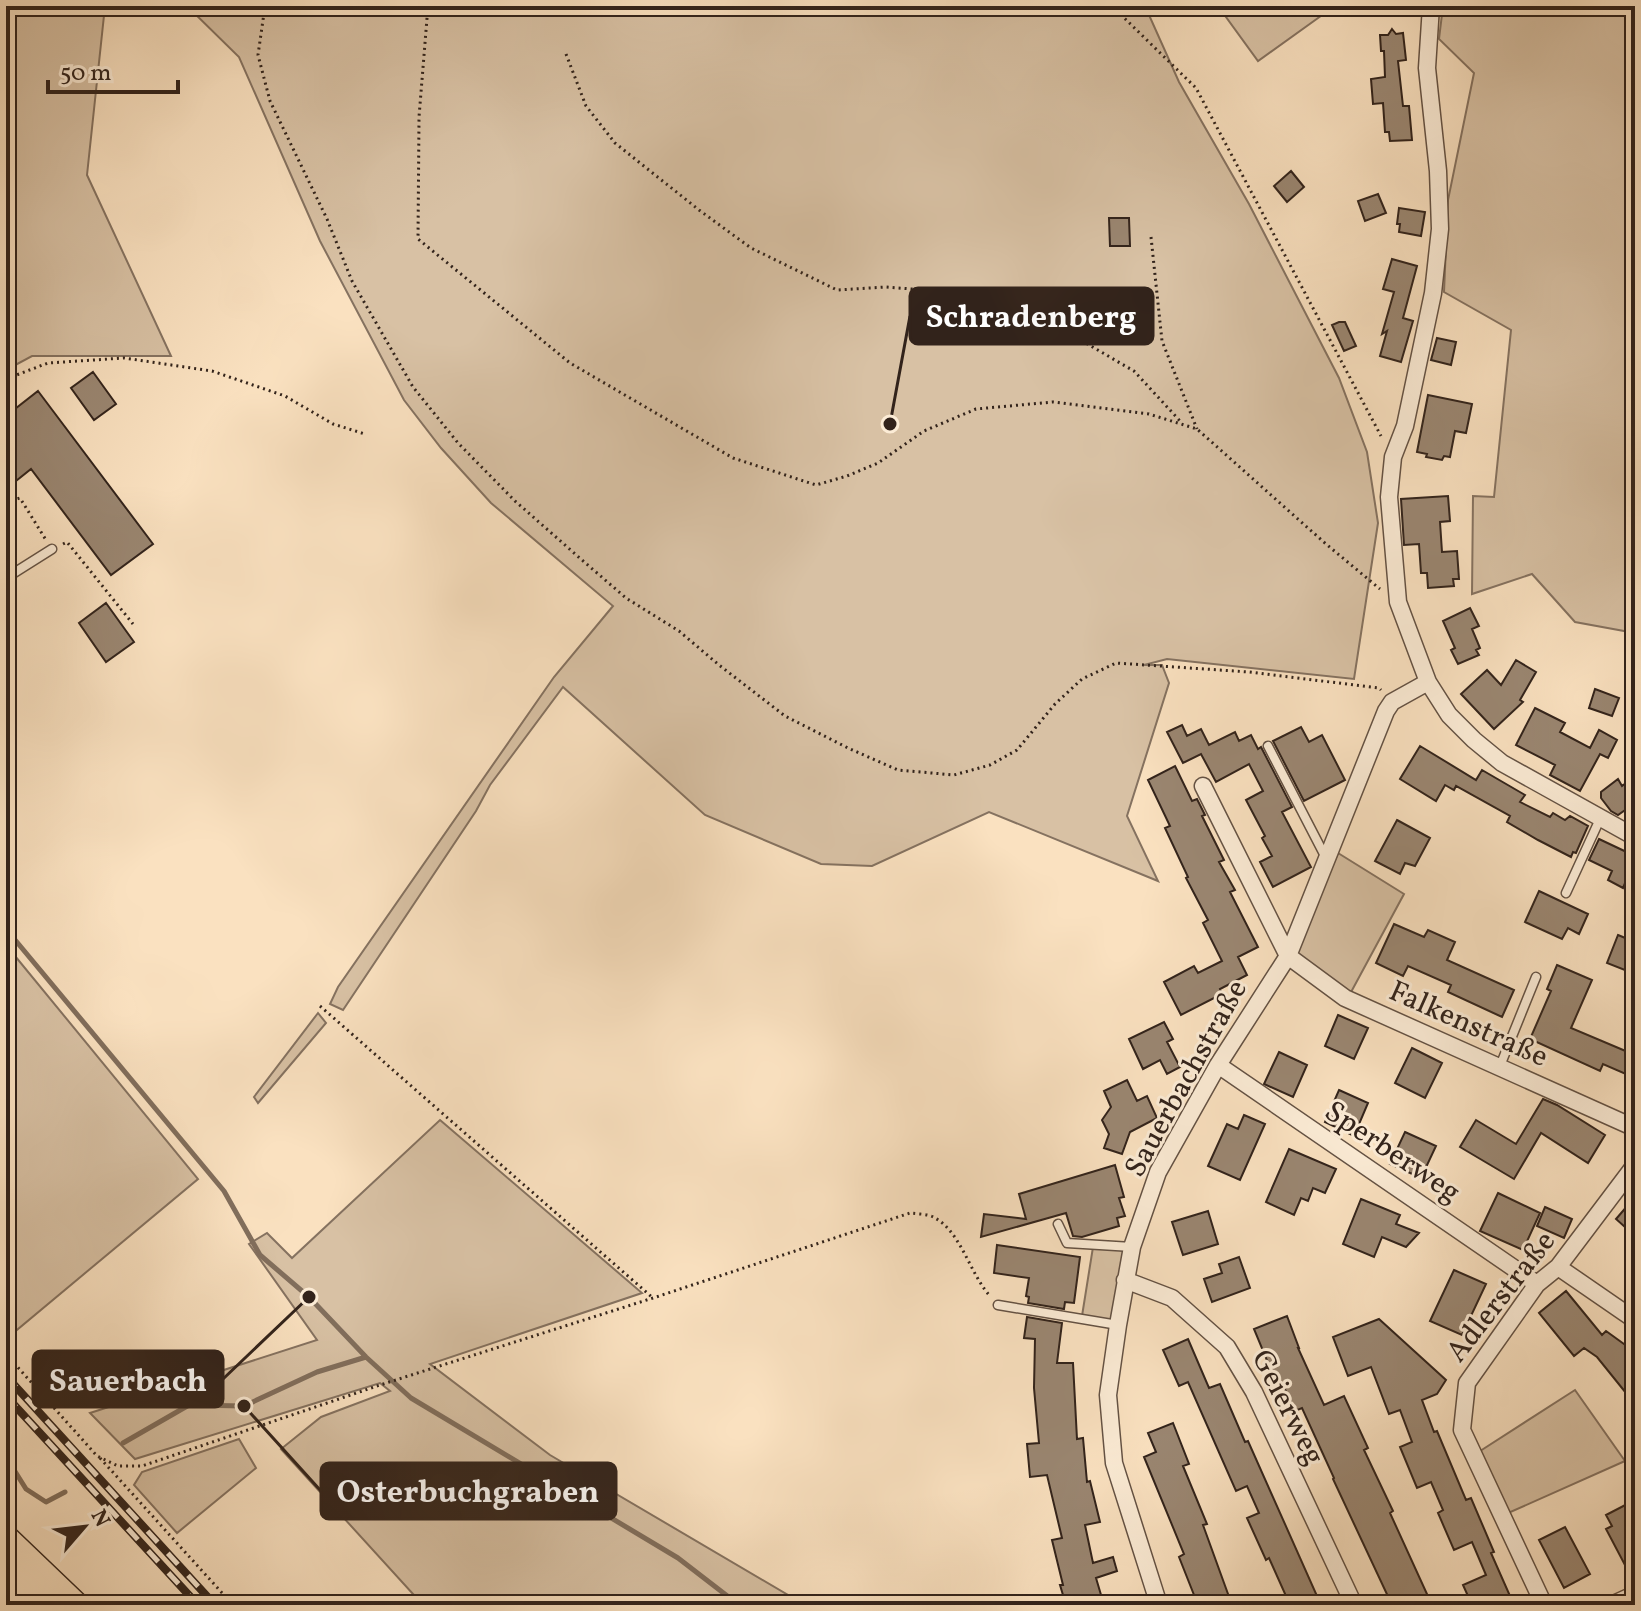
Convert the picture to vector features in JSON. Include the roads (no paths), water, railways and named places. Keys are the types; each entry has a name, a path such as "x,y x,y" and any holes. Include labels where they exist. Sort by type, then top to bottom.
{"highway":[{"path":"6,1539 75,1605"},
{"path":"6,1559 40,1605"}],"street":[{"path":"1431,6 1427,68 1438,171 1440,229 1433,293 1405,426 1393,457 1389,497 1398,602 1428,682 1449,715 1474,740 1502,763 1635,837"},
{"name":"Sauerbachstraße","path":"1159,1605 1114,1463 1108,1395 1132,1247 1158,1172 1218,1065 1288,956 1386,711 1392,702 1428,682"},
{"path":"1203,786 1288,956"},
{"name":"Falkenstraße","path":"1288,956 1345,998 1635,1128"},
{"name":"Sperberweg","path":"1218,1065 1537,1284"},
{"name":"Adlerstraße","path":"1544,1605 1462,1430 1467,1383 1537,1284 1558,1267 1635,1165"},
{"path":"1558,1267 1635,1320"},
{"name":"Geierweg","path":"1125,1280 1172,1298 1227,1347 1254,1392 1354,1605"}],"lane":[{"path":"6,578 52,549"},
{"path":"1268,746 1327,859"},
{"path":"1566,893 1600,819"},
{"path":"1500,1066 1536,977"},
{"path":"1058,1224 1067,1243 1132,1247"},
{"path":"998,1305 1118,1325"},
{"path":"1602,1605 1630,1595"}],"waterway":[{"path":"6,929 224,1191 260,1255 309,1297 366,1357 411,1398 678,1558 739,1605"},
{"path":"123,1443 189,1405 244,1406 317,1372 366,1357"},
{"path":"6,1457 26,1489 46,1502 65,1492"}],"railway":[{"path":"6,1376 215,1605"},
{"path":"6,1396 198,1605"}],"place":[{"name":"Schradenberg","path":"890,424"},
{"name":"Sauerbach","path":"309,1297"},
{"name":"Osterbuchgraben","path":"244,1406"}]}
